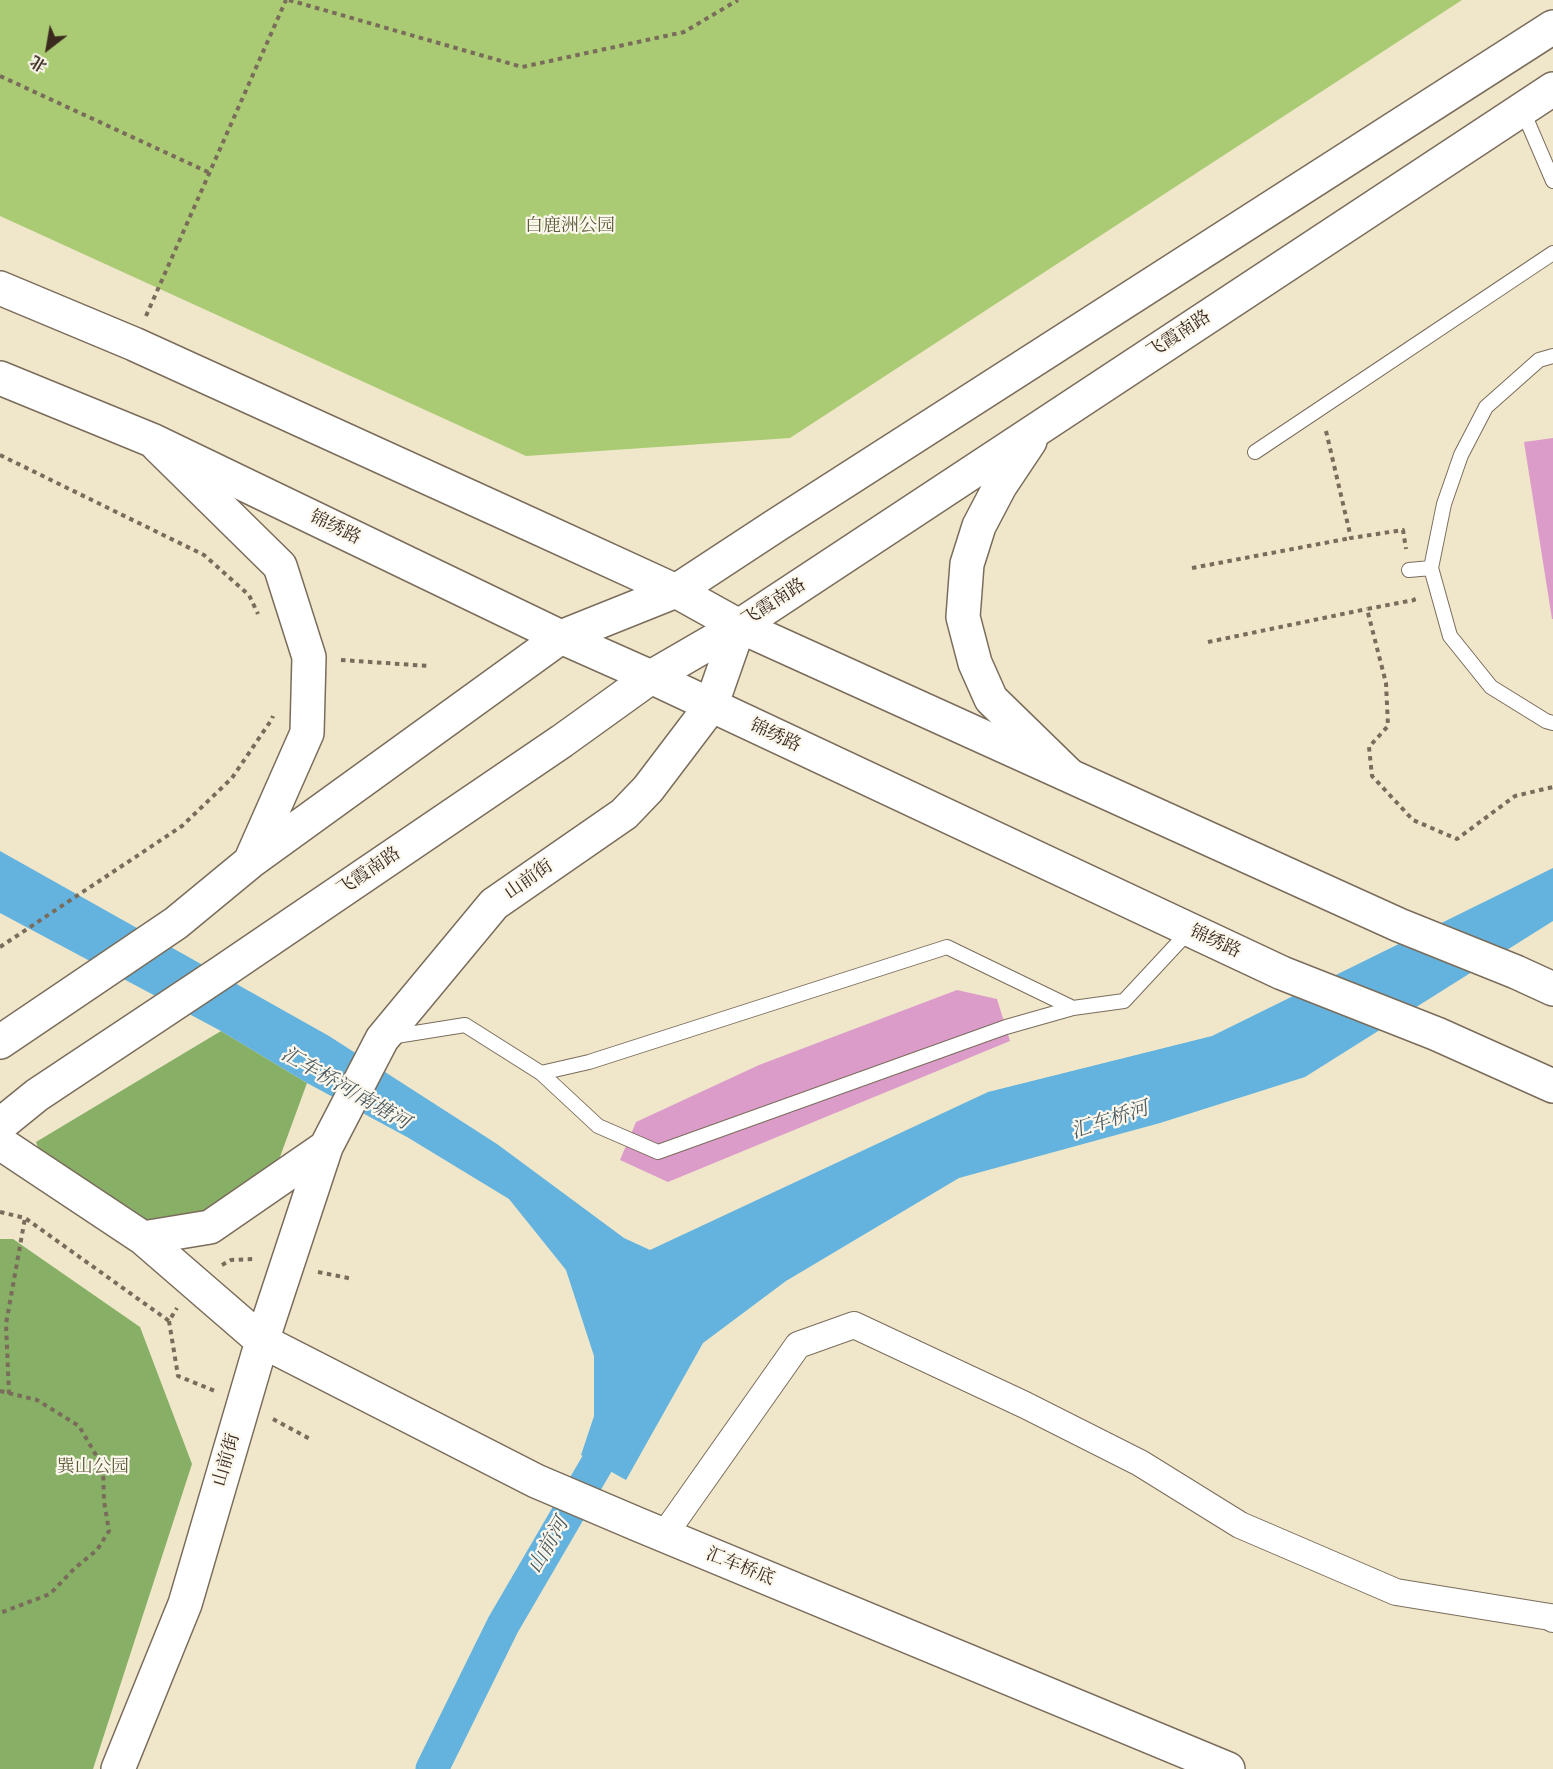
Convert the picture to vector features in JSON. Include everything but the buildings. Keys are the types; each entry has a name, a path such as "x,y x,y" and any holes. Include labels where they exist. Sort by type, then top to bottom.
{"main road":[{"path":"0,1042 176,923 250,862 561,637 676,591 1553,27"},
{"name":"飞霞南路","path":"0,1125 37,1095 562,741 651,677 739,626 1553,89"},
{"path":"0,288 134,344 676,591 739,626 1399,925 1553,989"},
{"name":"锦绣路","path":"0,378 154,441 561,637 1282,973 1437,1034 1553,1086"},
{"path":"1039,428 1000,486 979,526 968,564 963,617 975,663 991,699 1069,776"},
{"path":"154,441 280,566 309,657 307,733 250,862"},
{"name":"山前街","path":"118,1769 185,1604 262,1341 329,1142 382,1039 494,904 624,814 648,789 711,706 739,626"},
{"name":"山前街","path":"142,1238 210,1227 329,1142"},
{"name":"汇车桥底","path":"0,1143 142,1238 262,1341 536,1481 1228,1769"}],"street":[{"path":"651,1530 798,1345 854,1325 1025,1405 1140,1463 1240,1525 1386,1588 1396,1592 1553,1619"}],"lane":[{"path":"1522,109 1553,181"},
{"path":"1255,452 1553,253"},
{"path":"1553,356 1539,360 1486,407 1461,455 1444,504 1431,567 1450,636 1491,687 1553,723"},
{"path":"1409,570 1431,567"},
{"path":"382,1039 465,1025 541,1073 598,1126 658,1152 1006,1027 1072,1008 1124,1001 1190,930"},
{"path":"541,1073 589,1062 947,947 1072,1008"}],"path":[{"path":"134,344 287,0 522,67 684,32 738,0"},
{"path":"0,76 210,173"},
{"path":"1321,407 1351,538"},
{"path":"0,455 204,555 249,595 259,615"},
{"path":"1192,568 1403,530 1414,600 1208,642"},
{"path":"1367,609 1386,683 1388,715 1388,726 1369,747 1372,776 1413,820 1457,838 1515,796 1553,787"},
{"path":"309,657 429,666"},
{"path":"0,947 182,826 232,777 272,719 273,708"},
{"path":"9,1394 6,1324 25,1218"},
{"path":"0,1391 37,1400 79,1426 104,1467 104,1501 109,1531 97,1550 75,1568 50,1594 0,1613"}],"green space":[{"name":"白鹿洲公园","path":"0,0 1462,0 790,438 526,456 0,216"},
{"path":"221,1031 307,1083 273,1176 225,1208 159,1228 41,1156 36,1142"},
{"name":"巽山公园","path":"0,1239 13,1239 140,1327 192,1464 93,1769 0,1769"}],"water":[{"path":"0,851 329,1036 497,1144 624,1238 650,1250 988,1092 1212,1036 1553,868 1553,921 1305,1077 1160,1123 959,1178 786,1281 703,1343 626,1480 581,1455 594,1416 594,1356 566,1270 509,1199 407,1137 307,1083 221,1031 0,913"}],"waterway":[{"name":"山前河","path":"432,1769 503,1625 619,1426"}],"water label":[{"name":"汇车桥河/南塘河","path":"345,1089"},
{"name":"汇车桥河","path":"1110,1121"}]}
